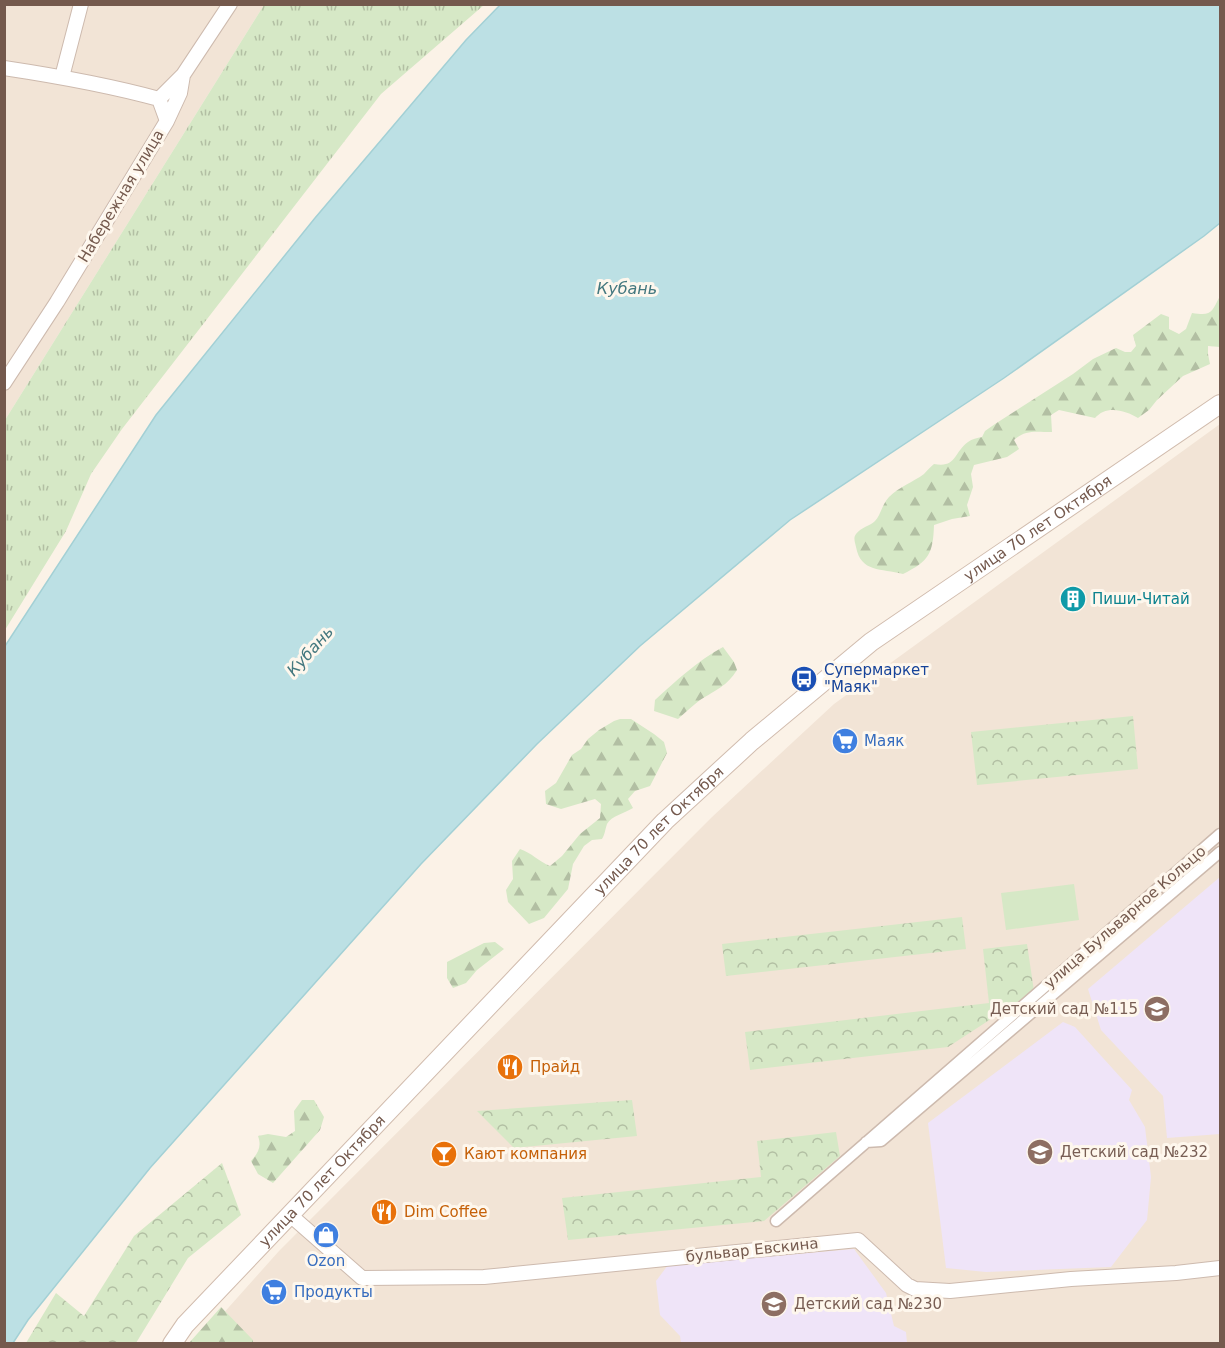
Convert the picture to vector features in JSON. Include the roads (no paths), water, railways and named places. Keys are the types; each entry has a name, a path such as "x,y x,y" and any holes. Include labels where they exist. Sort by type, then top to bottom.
{"main road":[{"name":"улица 70 лет Октября","path":"172,1344 185,1325 289,1214 665,821 752,741 871,642 1221,404"}],"street":[{"path":"62,77 81,4"},
{"name":"Набережная улица","path":"4,383 57,302 167,121 180,93 183,75 230,4"},
{"path":"4,68 62,77 159,99"},
{"path":"159,99 183,75"},
{"path":"159,99 167,121"},
{"name":"улица Бульварное Кольцо","path":"776,1221 1221,834"},
{"name":"улица Бульварное Кольцо","path":"866,1142 881,1141 1221,852"},
{"name":"бульвар Евскина","path":"289,1214 362,1278 484,1277 858,1240 907,1285 915,1289 950,1291 1221,1268"}],"water":[{"name":"Кубань","path":"501,4 1220,5 1220,223 1004,378 790,520 640,646 537,744 421,864 150,1168 28,1320 13,1343 5,1343 5,646 156,415 315,218 466,40"}],"place":[{"name":"Пиши-Читай","path":"1073,599"},
{"name":"Супермаркет \"Маяк\"","path":"804,679"},
{"name":"Маяк","path":"845,741"},
{"name":"Детский сад №115","path":"1157,1009"},
{"name":"Прайд","path":"510,1067"},
{"name":"Детский сад №232","path":"1040,1152"},
{"name":"Кают компания","path":"444,1154"},
{"name":"Dim Coffee","path":"384,1212"},
{"name":"Ozon","path":"326,1235"},
{"name":"Продукты","path":"274,1292"},
{"name":"Детский сад №230","path":"774,1304"}]}
